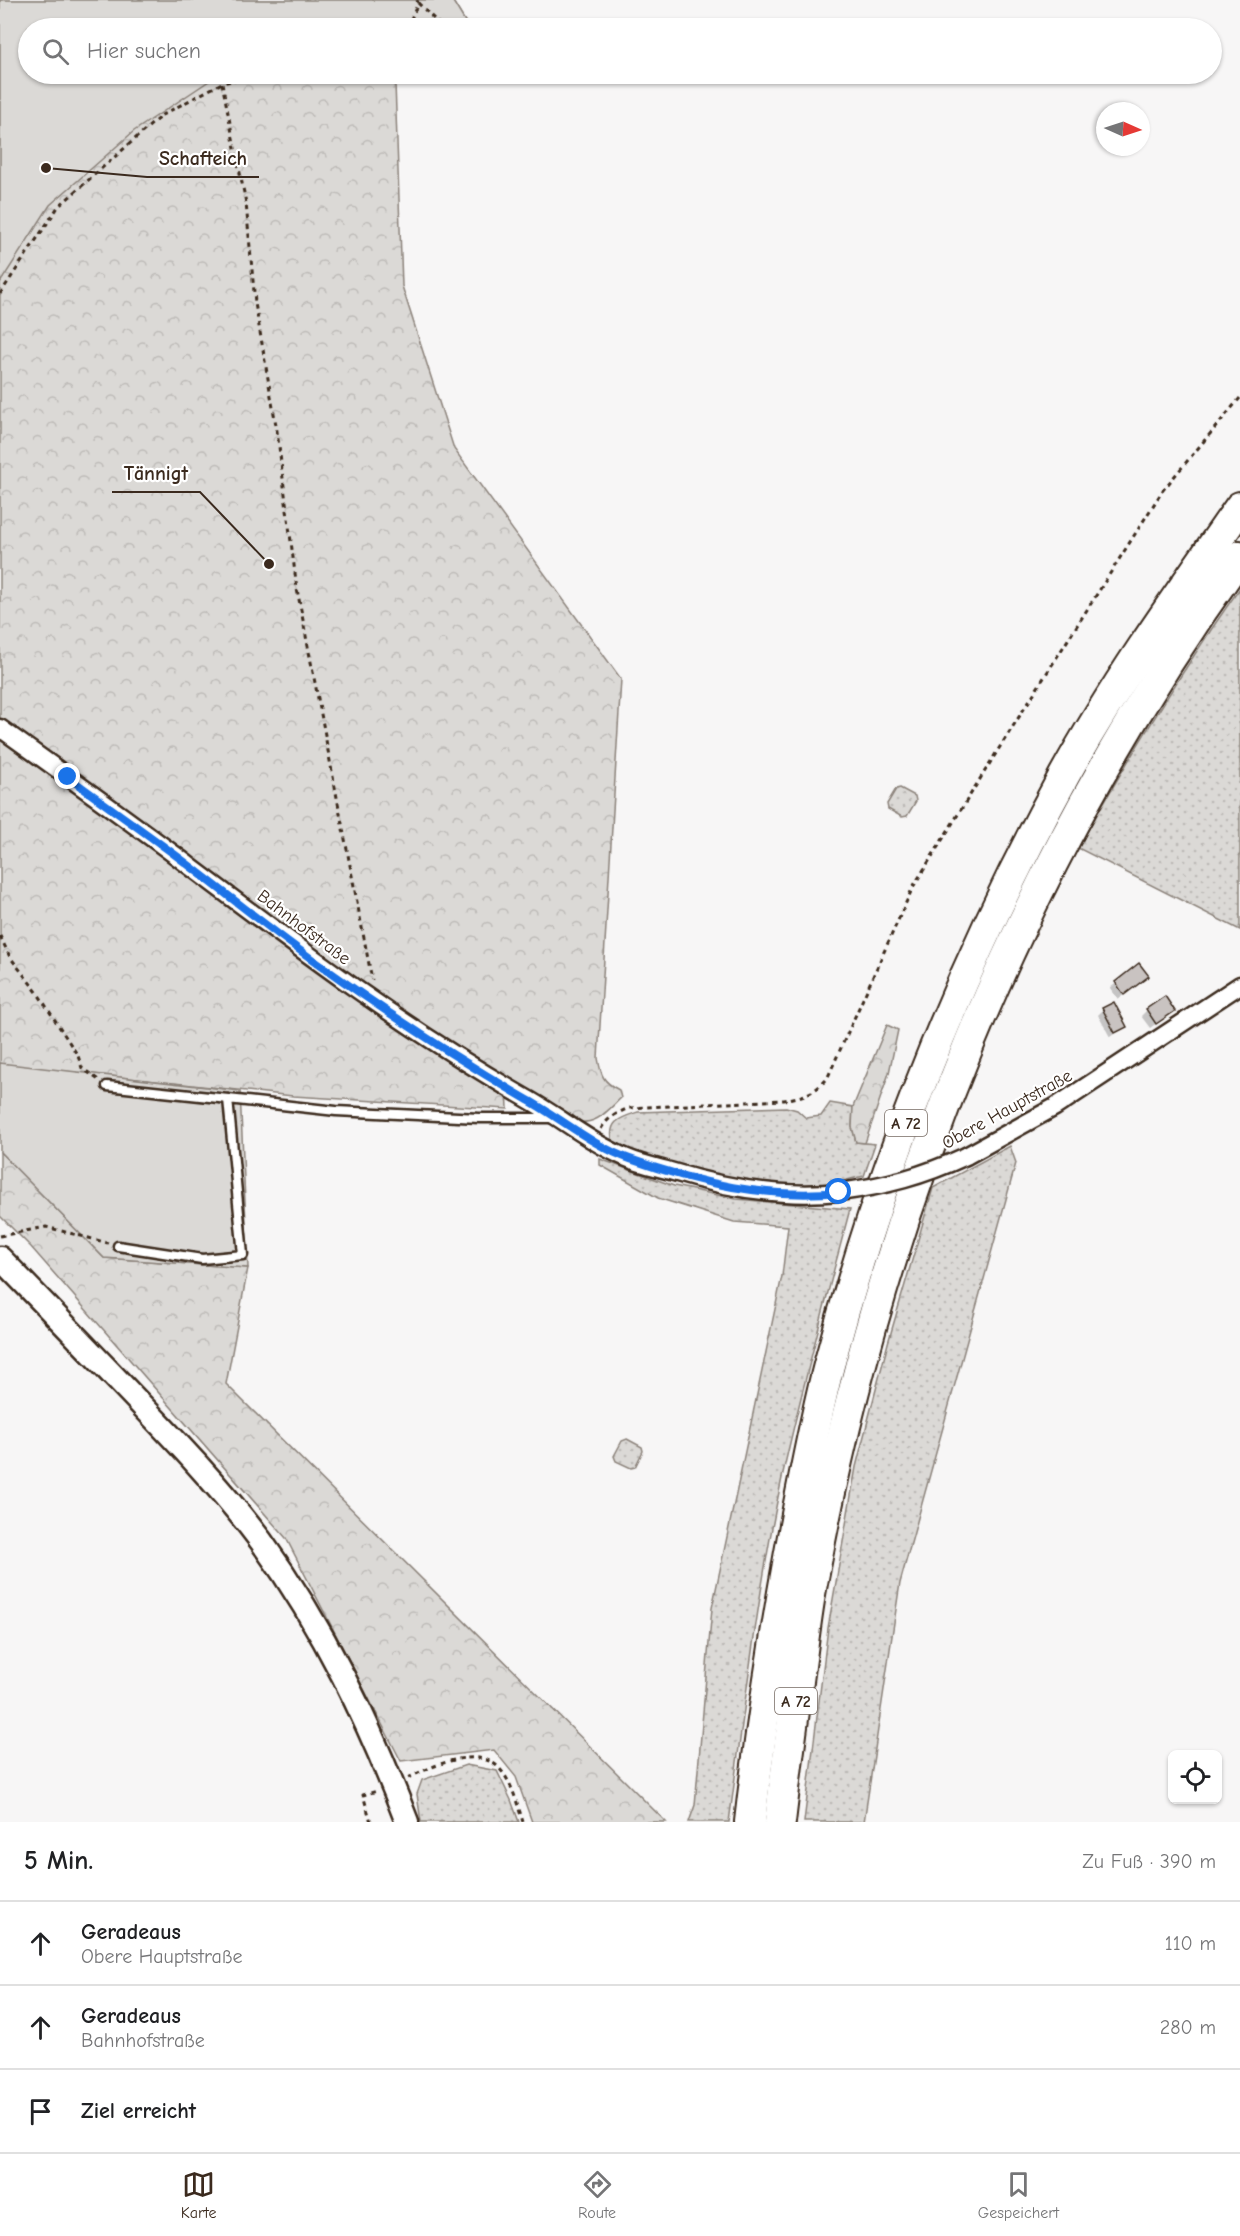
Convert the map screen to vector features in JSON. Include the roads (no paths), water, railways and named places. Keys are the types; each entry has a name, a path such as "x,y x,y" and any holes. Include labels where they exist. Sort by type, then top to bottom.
{"highway":[{"name":"A 72","path":"750,1822 786,1572 828,1366 863,1249 901,1136 966,977 1013,876 1065,775 1171,605 1240,507"},
{"name":"A 72","path":"780,1822 812,1579 837,1463 858,1372 889,1265 929,1144 968,1042 1038,890 1142,702 1193,621 1240,556"}],"main road":[{"path":"0,1258 190,1456 260,1540 328,1646 366,1721 407,1822"}],"street":[{"name":"Bahnhofstraße","path":"0,728 376,1004 461,1061 560,1118 595,1142"},
{"name":"Obere Hauptstraße","path":"595,1142 628,1158 708,1183 749,1190 801,1195 894,1184 966,1156 1055,1107 1240,985"}],"lane":[{"path":"107,1086 336,1111 479,1118 560,1118"},
{"path":"118,1246 202,1259 243,1255 228,1099"}],"place":[{"name":"Schafteich","path":"46,168"},
{"name":"Tännigt","path":"269,564"}]}
